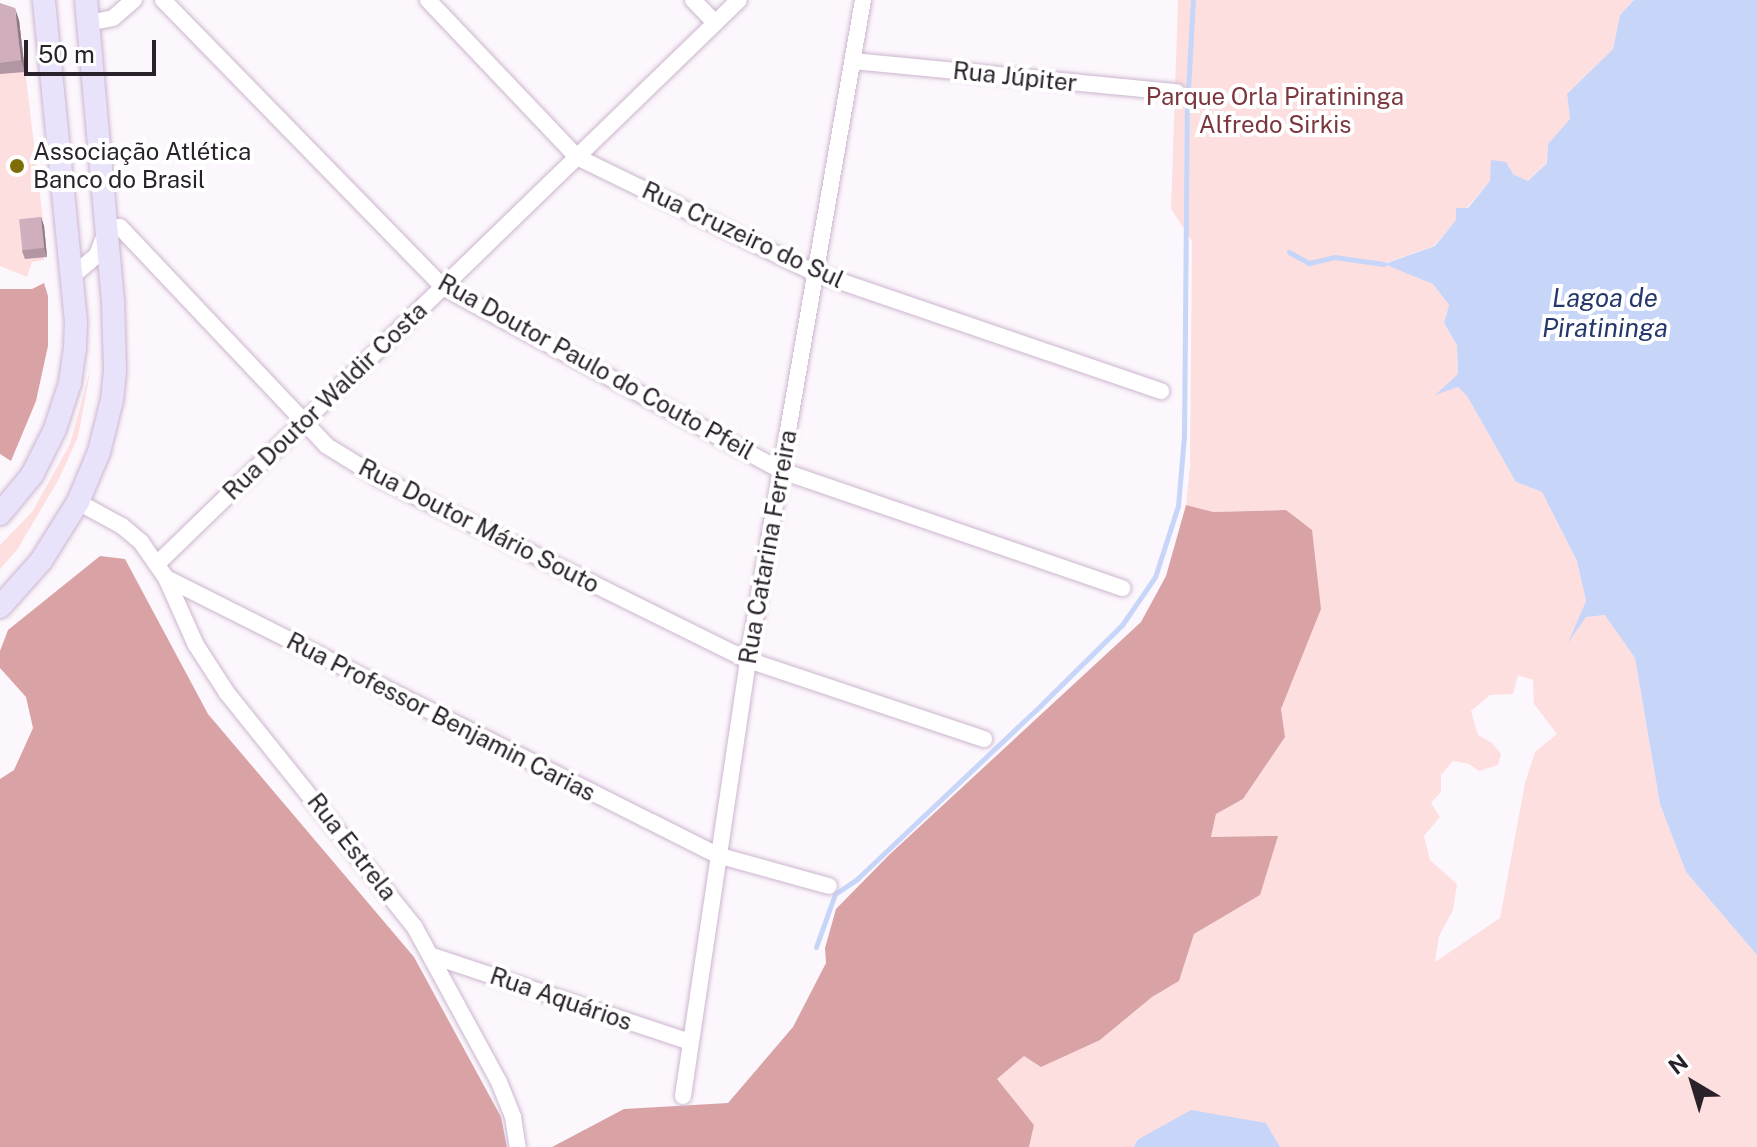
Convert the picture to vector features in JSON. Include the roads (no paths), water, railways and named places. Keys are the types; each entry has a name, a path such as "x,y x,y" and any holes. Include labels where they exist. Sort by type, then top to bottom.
{"main road":[{"path":"0,514 32,475 55,429 70,383 76,322 44,0"},
{"path":"0,607 41,561 78,502 99,452 112,400 114,325 87,11"}],"street":[{"path":"87,11 113,18 134,0"},
{"name":"Rua Doutor Paulo do Couto Pfeil","path":"163,0 443,287 782,471 1122,588"},
{"name":"Rua Cruzeiro do Sul","path":"428,0 577,157 813,272 1161,391"},
{"path":"693,0 715,23"},
{"name":"Rua Doutor Waldir Costa","path":"161,571 303,422 739,0"},
{"name":"Rua Catarina Ferreira","path":"683,1096 748,660 813,272 863,0"},
{"name":"Rua Júpiter","path":"853,61 1177,92"},
{"name":"Rua Doutor Mário Souto","path":"107,229 120,227 125,231 327,446 379,478 748,660 984,739"},
{"path":"71,277 97,255 107,229"},
{"path":"78,502 131,532 161,571"},
{"name":"Rua Professor Benjamin Carias","path":"161,571 717,855 829,886"},
{"name":"Rua Estrela","path":"161,571 196,645 227,693 374,874 433,956 499,1082 513,1117 518,1147"},
{"name":"Rua Aquários","path":"433,956 690,1042"}],"water":[{"name":"Lagoa de Piratininga","path":"1634,0 1757,0 1757,955 1686,872 1660,804 1635,658 1605,615 1586,617 1568,643 1586,601 1577,561 1542,492 1516,482 1467,396 1458,387 1435,395 1458,374 1457,345 1444,323 1449,305 1433,284 1384,264 1435,246 1456,220 1456,208 1468,208 1490,181 1491,160 1506,162 1513,174 1528,181 1547,163 1548,144 1570,119 1567,94 1613,49 1620,15"},
{"path":"1191,1110 1266,1123 1280,1147 1134,1147 1137,1140"}],"waterway":[{"path":"816,947 835,894 857,879 1122,625 1155,577 1178,506 1184,436 1187,107 1193,0"},
{"path":"1289,252 1309,263 1334,257 1384,264"}],"place":[{"name":"Associação Atlética Banco do Brasil","path":"17,166"}],"park label":[{"name":"Parque Orla Piratininga Alfredo Sirkis","path":"1275,111"}]}
